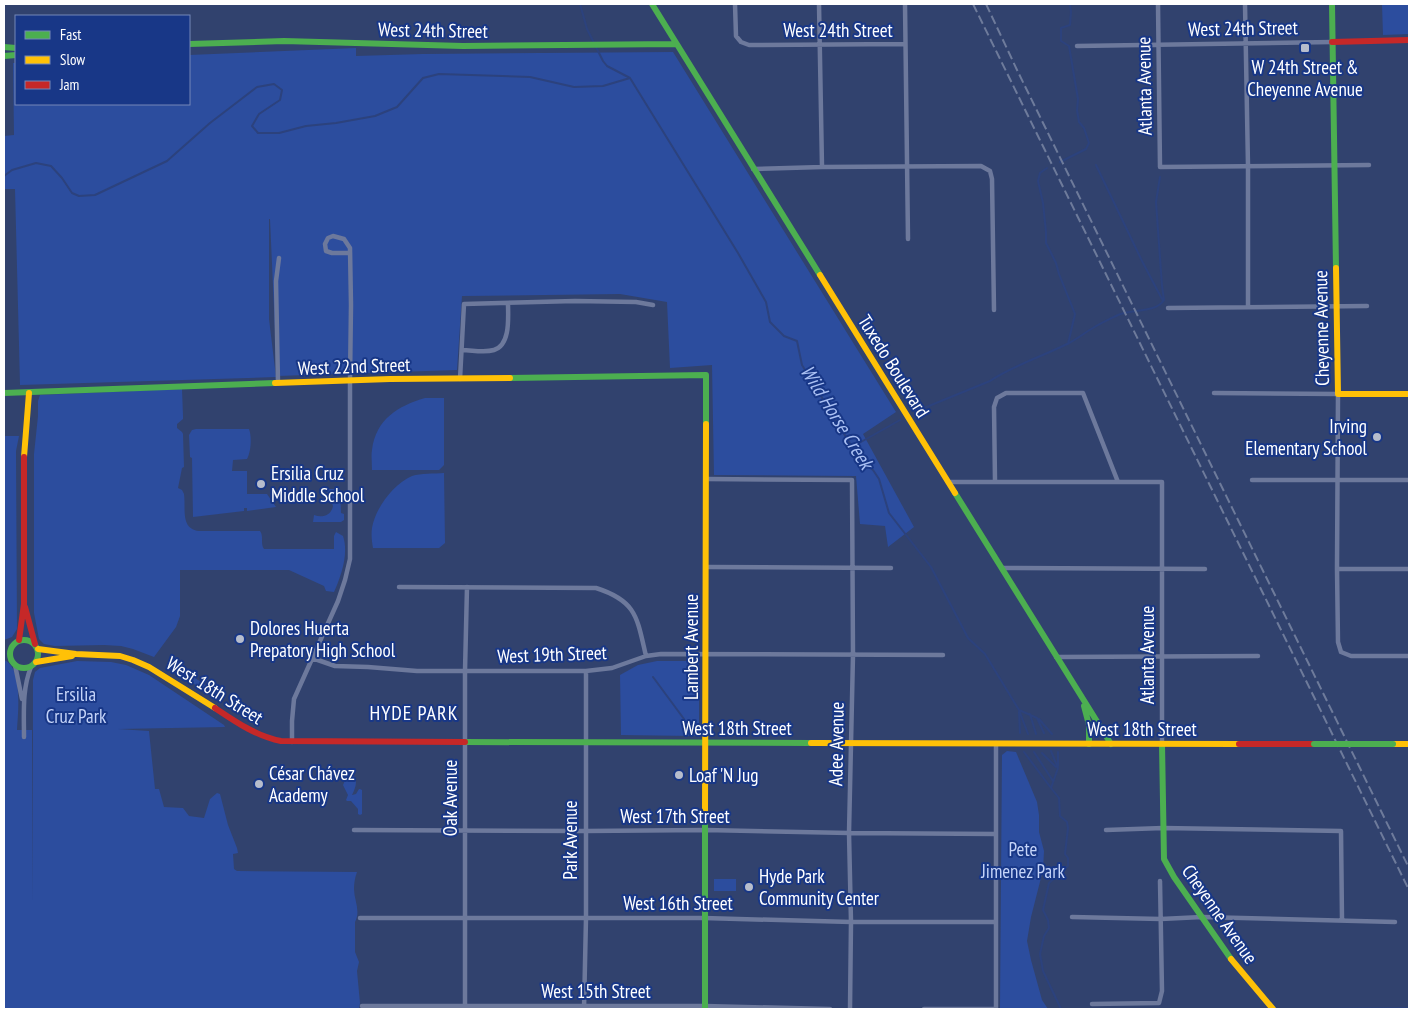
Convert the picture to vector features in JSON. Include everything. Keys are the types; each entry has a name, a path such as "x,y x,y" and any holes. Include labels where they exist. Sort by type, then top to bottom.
{"street":[{"name":"Tuxedo Boulevard","path":"652,4 1111,744"},
{"name":"West 24th Street","path":"735,4 736,36 741,42 749,46 905,44"},
{"path":"819,4 822,167"},
{"path":"905,4 908,239"},
{"name":"Atlanta Avenue","path":"1158,4 1160,167 1248,166"},
{"path":"1245,4 1248,307"},
{"name":"Cheyenne Avenue","path":"1332,4 1338,394 1338,642 1341,652 1351,656 1409,656"},
{"name":"West 24th Street","path":"1078,46 1409,40"},
{"name":"West 24th Street","path":"190,44 284,41 445,46 676,44"},
{"path":"1248,166 1369,165"},
{"path":"753,169 981,166 990,171 992,179 994,310"},
{"path":"292,742 294,699 338,601 350,559 351,305 350,248 344,240 333,236 328,238 325,244 326,251 350,253"},
{"path":"278,383 276,281 279,258"},
{"path":"460,379 464,304 575,301 636,302 653,305"},
{"path":"462,350 493,350 500,347 506,332 508,303"},
{"path":"1168,308 1367,306"},
{"name":"West 22nd Street","path":"4,393 350,380 706,375"},
{"name":"Lambert Avenue","path":"705,1007 706,375"},
{"path":"24,708 10,661 10,652 21,631 24,604 24,462 29,393"},
{"path":"948,482 1118,482 1083,393 1006,393 997,398 994,407 995,481"},
{"path":"1214,393 1409,394"},
{"name":"Adee Avenue","path":"706,479 852,480 853,568 849,834 850,1009"},
{"path":"1252,480 1409,480"},
{"name":"Atlanta Avenue","path":"1118,482 1162,482 1162,782 1164,828"},
{"path":"707,567 891,568"},
{"path":"1002,568 1205,569"},
{"path":"1337,569 1409,569"},
{"path":"399,587 596,588 612,593 625,602 637,619 646,656"},
{"name":"Oak Avenue","path":"465,1007 465,671 467,587"},
{"path":"24,604 39,654 27,676 24,737"},
{"path":"4,647 27,640 36,647"},
{"name":"West 18th Street","path":"36,647 88,655"},
{"name":"West 19th Street","path":"312,658 335,666 417,671 586,671 612,668 646,656 661,654 943,655"},
{"name":"West 18th Street","path":"33,665 62,657 88,655 117,655 136,660 252,732 271,739 292,742 1409,744"},
{"path":"1056,657 1258,656"},
{"path":"10,661 23,668 33,665"},
{"name":"Park Avenue","path":"584,1007 586,671"},
{"path":"1082,700 1088,720 1089,744"},
{"path":"924,1009 996,1009 996,743"},
{"path":"1106,830 1164,828 1341,831 1342,920"},
{"name":"Cheyenne Avenue","path":"1164,828 1164,859 1174,877 1233,962 1273,1009"},
{"name":"West 17th Street","path":"354,830 585,832 706,830 849,834 996,834"},
{"path":"1092,1004 1160,1003 1162,991 1160,881"},
{"path":"1072,917 1395,922"},
{"name":"West 16th Street","path":"360,918 704,918 851,922 996,922"},
{"name":"West 15th Street","path":"362,1006 830,1009"}],"green space":[{"path":"1382,4 1409,4 1409,34 1383,35"},
{"path":"356,48 356,56 673,52 896,412 863,434 914,527 888,547 885,526 860,524 856,476 714,475 712,365 670,368 667,302 620,294 462,296 457,370 277,376 270,219 269,319 276,377 20,385 15,189 4,189 4,136 14,135 13,63 15,63 15,105 190,105 190,55"},
{"path":"182,389 183,419 177,424 177,428 183,434 184,467 182,468 178,488 184,494 186,522 193,529 199,531 260,531 264,549 334,549 334,536 336,532 343,536 345,557 342,572 334,592 326,591 324,586 289,570 180,570 180,616 176,627 154,657 121,646 55,646 44,644 39,639 34,613 34,454 40,395"},
{"path":"425,398 444,398 444,465 439,470 372,470 374,439 383,422 397,410"},
{"path":"249,429 251,440 247,459 233,460 232,471 247,471 247,494 267,494 276,507 247,511 247,508 244,508 244,511 193,517 192,458 190,457 189,435 192,430"},
{"path":"4,436 19,436 16,451 17,629 12,637 4,640"},
{"path":"444,473 445,543 439,548 373,548 372,528 374,521 381,505 392,491 412,476"},
{"path":"326,489 340,489 341,513 344,514 344,520 341,522 313,522 314,515 326,515 332,509 333,506"},
{"name":"Ersilia Cruz Park","path":"4,660 10,664 17,681 17,730 32,730 33,904 33,680 35,672 40,668 77,661 111,662 126,665 149,675 225,727 118,729 149,731 155,789 159,789 164,807 183,808 189,816 204,818 210,799 217,793 220,794 228,825 237,848 238,853 233,854 234,869 237,871 357,872 354,889 357,910 355,952 359,962 357,971 359,1009 4,1009"},
{"path":"657,661 696,661 699,664 699,732 695,736 621,735 620,675 638,665"},
{"path":"175,665 221,695 218,700 169,667"},
{"name":"Pete Jimenez Park","path":"1007,751 1016,752 1037,802 1039,832 1044,851 1043,870 1027,941 1042,1000 1048,1009 1000,1009 1002,755"},
{"path":"350,775 354,776 356,781 352,795 356,794 359,789 362,790 362,814 360,815 358,814 358,809 351,801 346,800 348,795 343,785 346,778"},
{"path":"714,879 736,879 736,891 714,891"}],"waterway":[{"name":"Wild Horse Creek","path":"580,4 587,29 603,61 607,66 630,78 738,253 766,302 770,322 784,336 797,341 802,365 860,460 873,470 879,479 889,513 931,567 968,638 985,654 1019,710 1037,718 1044,733"},
{"path":"1060,162 1086,149 1089,143 1084,128 1079,122 1078,99 1069,46 1061,41 1061,28 1070,25 1070,4"},
{"path":"4,176 12,170 36,163 51,166 72,193 79,196 95,195 167,161 210,123 257,87 274,84 282,90 280,100 259,114 252,126 258,133 279,133 306,126 375,116 397,107 423,78 439,74 530,77 574,87 603,86 630,78"},
{"path":"1096,165 1163,301"},
{"path":"1047,168 1040,173 1038,181 1043,203 1046,243 1056,263 1075,314 1068,344"},
{"path":"919,410 990,381 999,375 1057,349 1118,315 1150,309 1160,304 1164,300 1156,202 1160,177"},
{"path":"852,447 900,420"},
{"path":"653,677 684,719"},
{"name":"Wild Horse Creek","path":"1019,710 1028,734"},
{"name":"Wild Horse Creek","path":"1019,712 1020,733"},
{"name":"Wild Horse Creek","path":"1030,714 1036,734"},
{"name":"Wild Horse Creek","path":"1039,719 1052,734"},
{"name":"Wild Horse Creek","path":"1051,751 1058,768 1051,788 1059,798 1060,816 1067,822 1068,828 1065,854 1068,858 1068,866 1049,883 1043,910 1048,920 1049,928 1044,936 1040,954 1043,971 1061,1009"},
{"name":"Wild Horse Creek","path":"1024,752 1051,788"},
{"name":"Wild Horse Creek","path":"1034,752 1053,781"},
{"name":"Wild Horse Creek","path":"1058,752 1058,766"},
{"name":"Wild Horse Creek","path":"1042,753 1056,767"},
{"path":"1316,1009 1409,1008"},
{"path":"996,1009 1061,1009"}],"railway":[{"path":"973,4 1409,890"},
{"path":"986,4 1409,868"}],"traffic: fast":[{"path":"652,4 820,275"},
{"path":"1332,4 1336,268"},
{"path":"190,44 284,41 463,46 676,44"},
{"path":"4,47 15,48"},
{"path":"4,56 15,55"},
{"path":"510,378 706,375 706,424"},
{"path":"4,393 275,383"},
{"path":"955,493 1111,744"},
{"path":"24,640 34,644 38,654 34,664 24,668 14,664 10,654 14,644 24,640"},
{"path":"1084,706 1089,725 1089,744"},
{"path":"465,742 811,743"},
{"path":"1162,744 1164,859 1174,877 1231,959"},
{"path":"1314,744 1393,744"},
{"path":"705,815 705,1009"}],"traffic: slow":[{"path":"1336,268 1338,394 1409,394"},
{"path":"820,275 955,493"},
{"path":"275,383 390,379 510,378"},
{"path":"24,457 29,393"},
{"path":"705,815 706,424"},
{"path":"38,649 76,654 120,656 133,660 149,667 215,708"},
{"path":"36,662 72,656"},
{"path":"811,743 1239,744"},
{"path":"1393,744 1409,744"},
{"path":"1231,959 1273,1009"}],"traffic: jam":[{"path":"1332,42 1409,40"},
{"path":"19,640 24,604 24,457"},
{"path":"25,607 35,644"},
{"path":"215,708 255,732 281,741 465,742"},
{"path":"1239,744 1314,744"}],"place":[{"name":"W 24th Street & Cheyenne Avenue","path":"1305,48"},
{"name":"Irving Elementary School","path":"1377,437"},
{"name":"Ersilia Cruz Middle School","path":"261,484"},
{"name":"Dolores Huerta Prepatory High School","path":"240,639"},
{"name":"Loaf 'N Jug","path":"679,775"},
{"name":"César Chávez Academy","path":"259,784"},
{"name":"Hyde Park Community Center","path":"749,887"}],"district":[{"name":"HYDE PARK","path":"414,713"}]}
